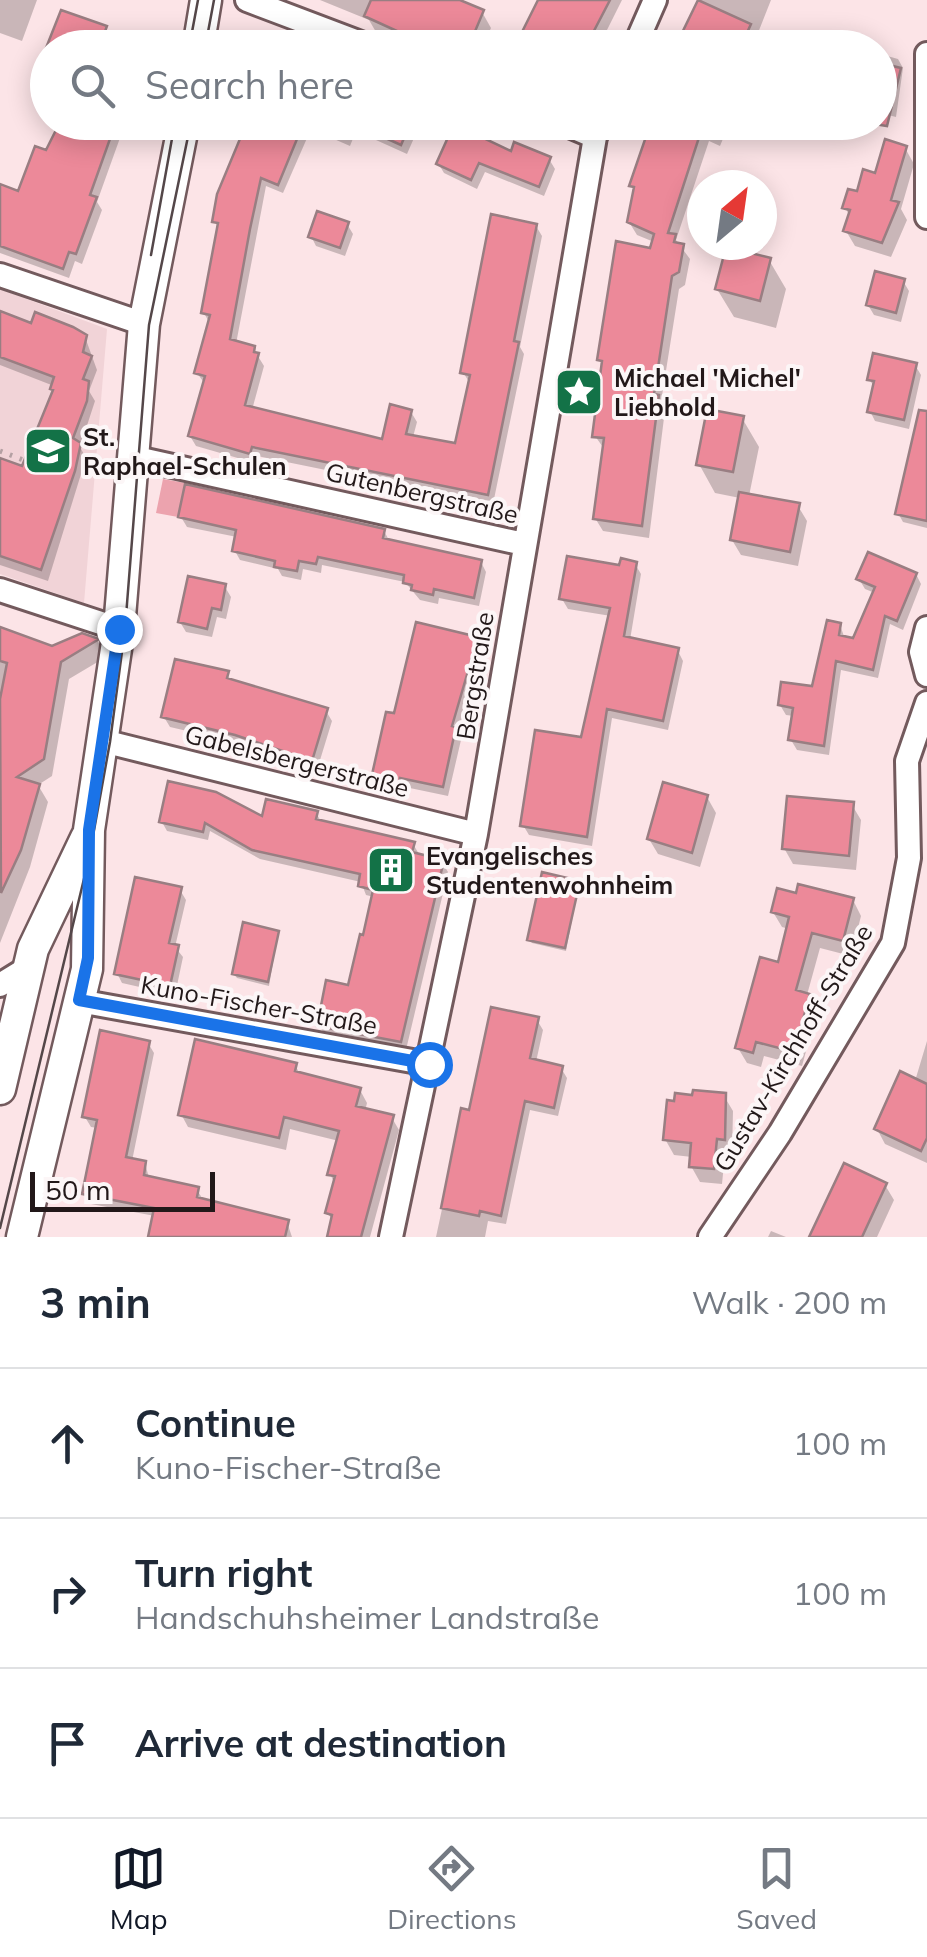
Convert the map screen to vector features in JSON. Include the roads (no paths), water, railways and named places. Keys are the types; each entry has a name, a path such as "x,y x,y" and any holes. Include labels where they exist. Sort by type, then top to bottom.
{"main road":[{"path":"201,30 206,0"},
{"path":"22,1237 88,958 89,830 119,629 144,324 180,140"},
{"path":"0,1089 38,933 89,830"}],"street":[{"path":"247,0 326,30"},
{"path":"642,30 655,0"},
{"path":"927,54 927,217"},
{"name":"Bergstraße","path":"391,1237 476,834 597,140"},
{"path":"0,275 144,324"},
{"name":"Gutenbergstraße","path":"132,457 524,544"},
{"path":"0,590 119,629"},
{"path":"927,628 921,652 927,675"},
{"name":"Gustav-Kirchhoff-Straße","path":"710,1237 780,1133 893,944 910,858 907,762 927,704"},
{"name":"Gabelsbergerstraße","path":"104,740 476,834"},
{"path":"0,986 29,967"},
{"name":"Kuno-Fischer-Straße","path":"79,1000 429,1064"}],"tram line":[{"path":"192,30 198,0"},
{"path":"208,30 214,0"},
{"path":"151,255 172,140"},
{"path":"0,1228 89,858 110,742 125,629 149,325 187,140"}],"place":[{"name":"Michael 'Michel' Liebhold","path":"579,392"},
{"name":"St. Raphael-Schulen","path":"48,451"},
{"name":"Evangelisches Studentenwohnheim","path":"391,870"}]}
